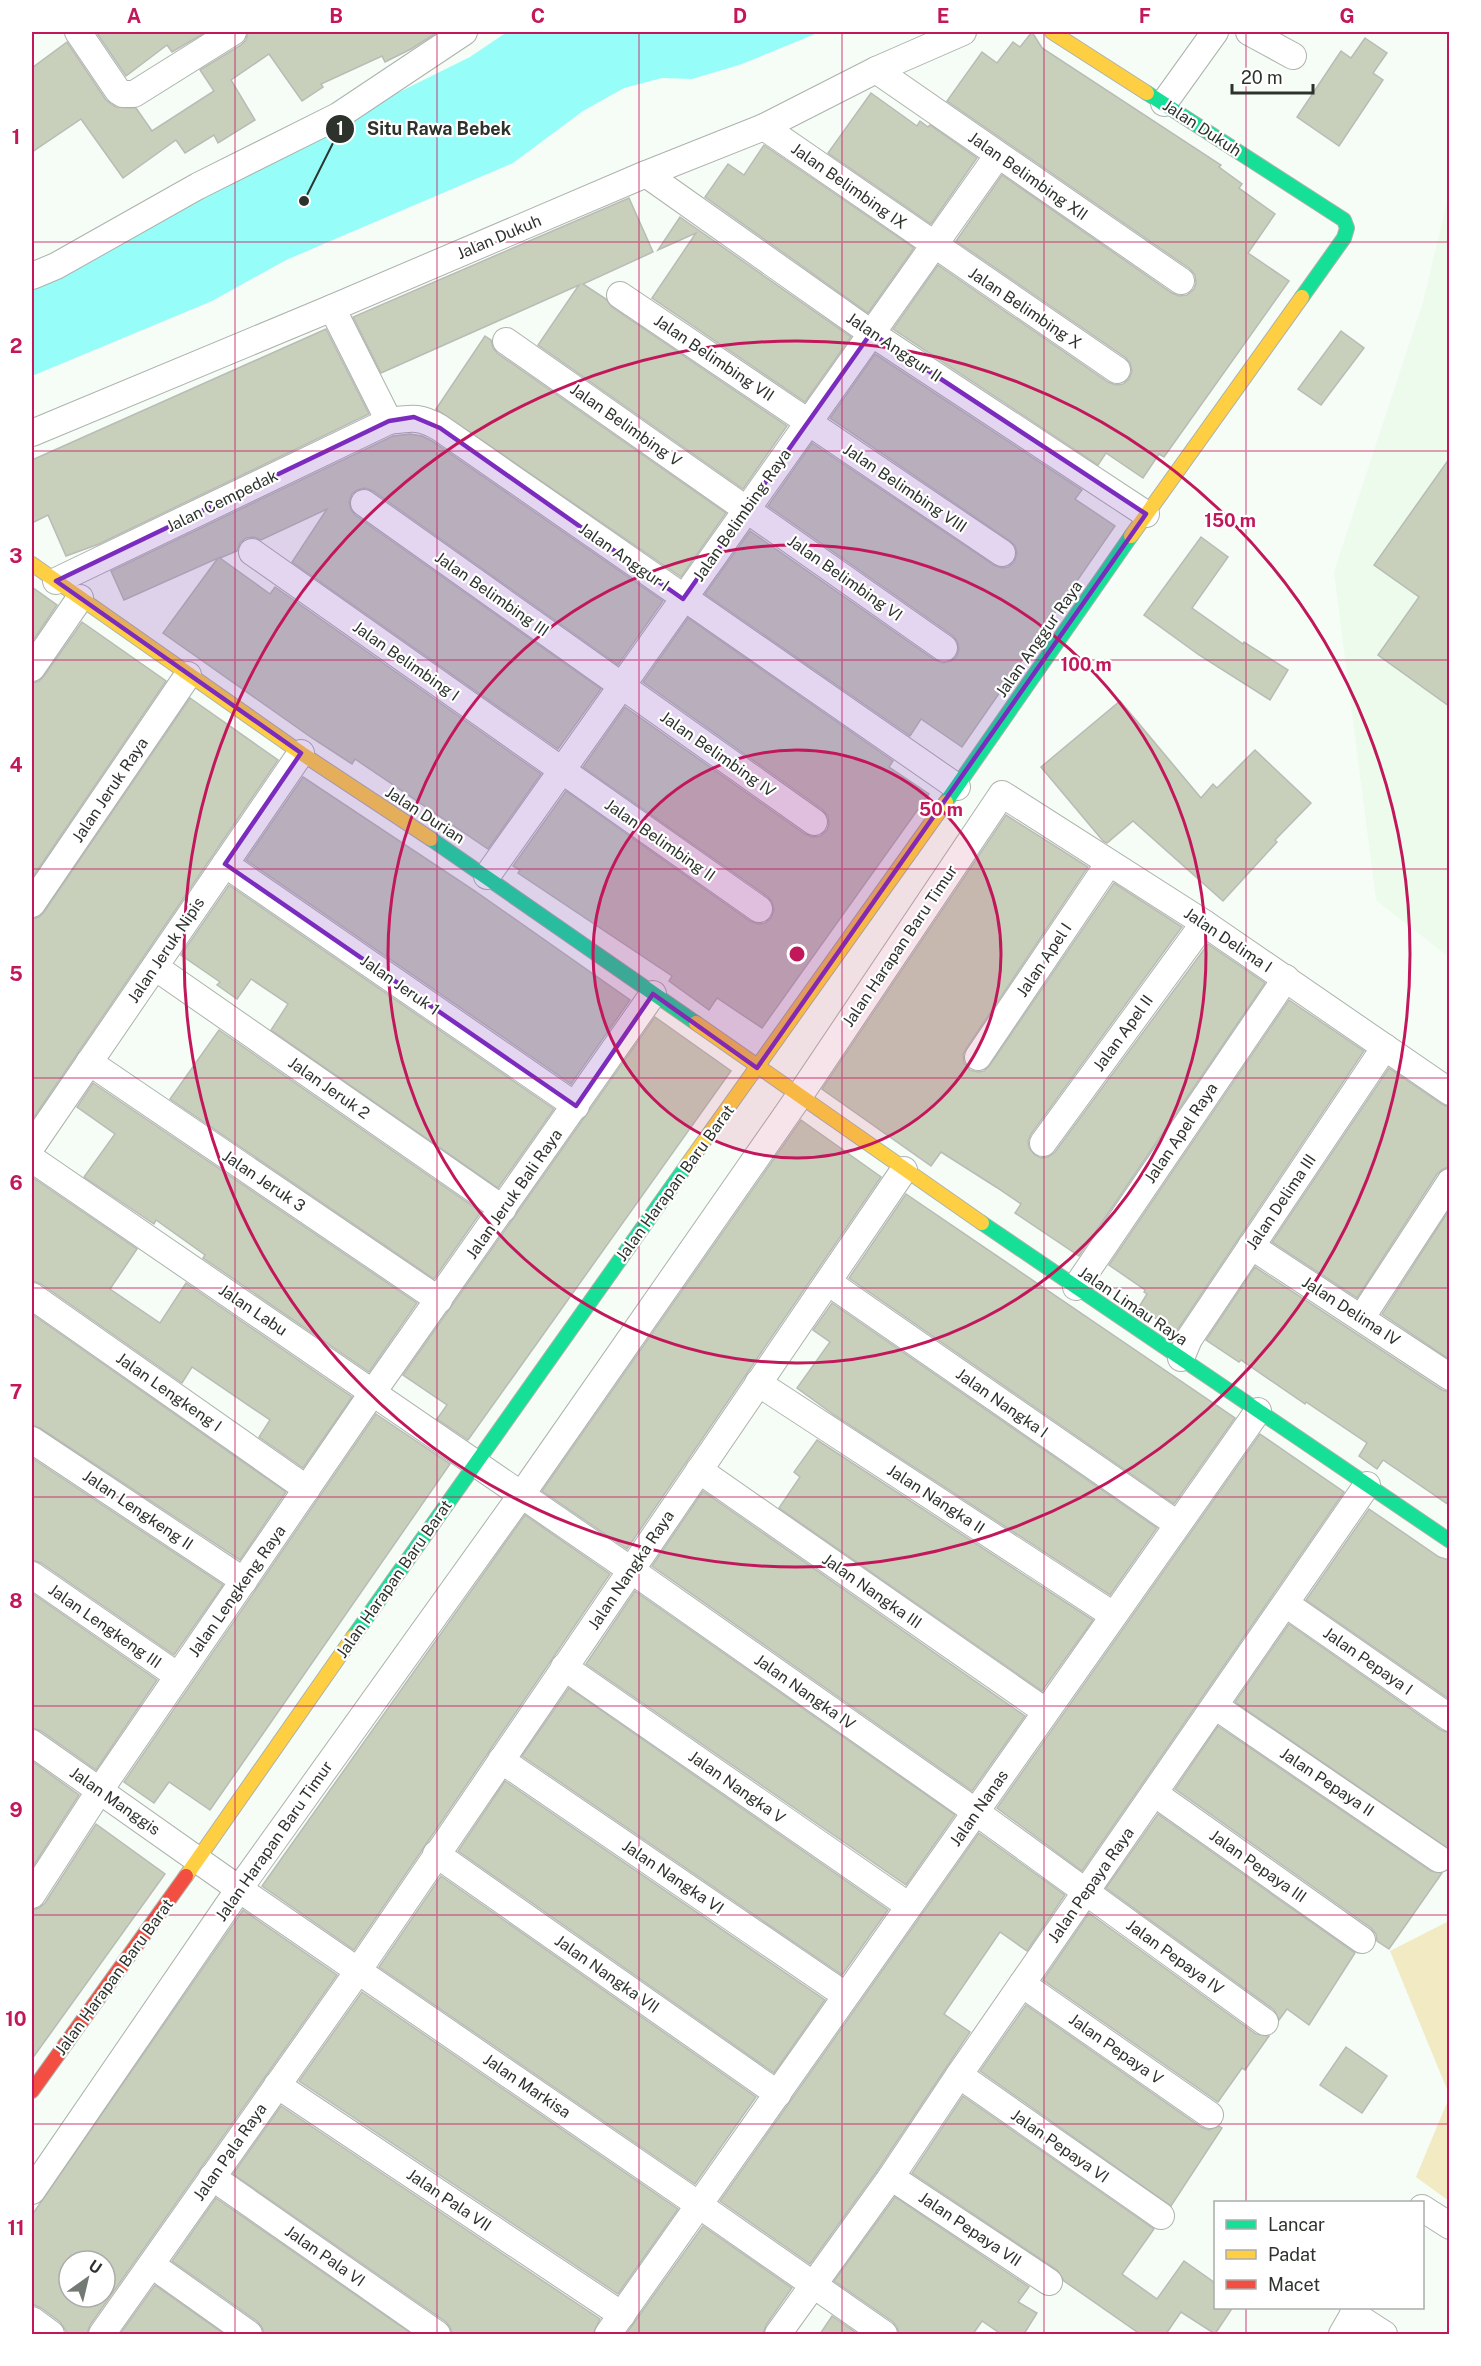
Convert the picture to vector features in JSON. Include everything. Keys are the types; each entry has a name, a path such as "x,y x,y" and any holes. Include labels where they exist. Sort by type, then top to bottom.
{"street":[{"path":"78,32 118,91 123,94 134,94 233,32"},
{"path":"32,276 56,266 198,186 338,116 464,32"},
{"name":"Jalan Dukuh","path":"32,433 646,174 764,127 876,70 963,32"},
{"name":"Jalan Dukuh","path":"1052,32 1344,220 1347,228"},
{"path":"1164,103 1215,32"},
{"path":"1249,32 1293,56"},
{"name":"Jalan Belimbing XII","path":"876,70 1181,281"},
{"name":"Jalan Belimbing IX","path":"764,127 934,245"},
{"name":"Jalan Belimbing Raya","path":"487,876 998,155"},
{"name":"Jalan Anggur II","path":"646,174 871,333 1146,514"},
{"name":"Jalan Anggur Raya","path":"757,1068 957,787 1146,514 1344,238 1347,228"},
{"name":"Jalan Belimbing X","path":"934,245 1117,370"},
{"name":"Jalan Belimbing VII","path":"620,295 808,422"},
{"path":"332,308 389,421"},
{"name":"Jalan Belimbing V","path":"507,341 746,509"},
{"name":"Jalan Anggur I","path":"389,421 414,417 427,420 440,428 957,787"},
{"name":"Jalan Cempedak","path":"56,581 389,421"},
{"name":"Jalan Belimbing VIII","path":"808,422 1002,553"},
{"name":"Jalan Belimbing III","path":"364,502 621,686"},
{"name":"Jalan Belimbing VI","path":"746,509 944,648"},
{"name":"Jalan Belimbing I","path":"252,552 561,771"},
{"name":"Jalan Durian","path":"32,564 301,753 487,876 798,1098"},
{"path":"32,668 80,598"},
{"name":"Jalan Jeruk Raya","path":"32,904 188,675"},
{"name":"Jalan Belimbing IV","path":"621,686 814,822"},
{"name":"Jalan Jeruk Nipis","path":"32,1146 301,753"},
{"name":"Jalan Belimbing II","path":"561,771 759,909"},
{"name":"Jalan Delima I","path":"1002,794 1204,923 1449,1092"},
{"name":"Jalan Harapan Baru Timur","path":"798,1098 1002,794"},
{"name":"Jalan Apel I","path":"978,1057 1109,863"},
{"name":"Jalan Jeruk 1","path":"225,864 576,1106"},
{"name":"Jalan Apel II","path":"1043,1143 1204,923"},
{"name":"Jalan Jeruk 2","path":"155,967 503,1209"},
{"name":"Jalan Apel Raya","path":"1076,1287 1286,978"},
{"name":"Jalan Jeruk Bali Raya","path":"374,1392 576,1106 652,994"},
{"name":"Jalan Delima III","path":"1181,1358 1189,1340 1385,1047"},
{"name":"Jalan Jeruk 3","path":"89,1062 439,1300"},
{"name":"Jalan Harapan Baru Barat","path":"32,2091 198,1859 475,1462 757,1068"},
{"path":"522,1494 798,1098"},
{"name":"Jalan Limau Raya","path":"798,1098 1449,1541"},
{"name":"Jalan Labu","path":"32,1159 522,1494"},
{"name":"Jalan Nangka Raya","path":"357,1970 904,1170"},
{"path":"1362,1317 1449,1182"},
{"name":"Jalan Delima IV","path":"1251,1246 1362,1317 1449,1377"},
{"name":"Jalan Nangka I","path":"828,1282 1177,1524"},
{"name":"Jalan Lengkeng I","path":"32,1296 307,1489"},
{"name":"Jalan Nangka II","path":"758,1383 1113,1615"},
{"name":"Jalan Lengkeng Raya","path":"32,1895 100,1790 374,1392"},
{"name":"Jalan Nanas","path":"615,2325 1258,1411"},
{"name":"Jalan Lengkeng II","path":"32,1440 244,1581"},
{"name":"Jalan Nangka III","path":"699,1470 1045,1711"},
{"name":"Jalan Pepaya Raya","path":"778,2334 891,2177 1367,1485"},
{"name":"Jalan Harapan Baru Timur","path":"32,2191 239,1889 522,1494"},
{"name":"Jalan Nangka IV","path":"522,1494 976,1812 1086,1892"},
{"name":"Jalan Lengkeng III","path":"32,1575 178,1676"},
{"name":"Jalan Pepaya I","path":"1286,1604 1449,1718"},
{"name":"Jalan Nangka V","path":"564,1667 909,1906"},
{"name":"Jalan Pepaya II","path":"1215,1706 1439,1859"},
{"name":"Jalan Manggis","path":"32,1743 239,1889"},
{"name":"Jalan Nangka VI","path":"501,1760 846,1995"},
{"name":"Jalan Pepaya III","path":"1154,1793 1362,1940"},
{"name":"Jalan Nangka VII","path":"436,1854 778,2094"},
{"name":"Jalan Markisa","path":"239,1889 884,2334"},
{"name":"Jalan Pepaya IV","path":"1086,1892 1265,2022"},
{"name":"Jalan Pala Raya","path":"102,2334 357,1970"},
{"name":"Jalan Pepaya V","path":"1022,1984 1210,2115"},
{"name":"Jalan Pepaya VI","path":"959,2075 1161,2216"},
{"name":"Jalan Pala VII","path":"277,2085 615,2325"},
{"name":"Jalan Pala VI","path":"212,2177 437,2334"},
{"name":"Jalan Pepaya VII","path":"891,2177 1049,2282"},
{"path":"1424,2209 1449,2226"},
{"path":"152,2265 249,2334"},
{"path":"1351,2319 1384,2334"},
{"path":"32,2320 51,2334"}],"highlighted area":[{"path":"871,333 1146,514 757,1068 653,994 576,1106 225,864 301,753 56,581 389,421 414,417 440,428 683,599"}],"shaded area":[{"path":"1449,194 1449,957 1376,900 1334,572 1423,302"},
{"path":"1449,1921 1449,2094 1390,1951"},
{"path":"1449,2098 1449,2201 1416,2177"}],"water":[{"path":"507,32 820,32 742,64 692,79 662,78 624,88 583,111 513,163 286,260 212,301 32,376 32,278 213,184 470,57"}],"building":[{"path":"96,32 206,32 172,52 167,45 126,76"},
{"path":"248,32 438,32 385,62 382,56 321,84 323,87 302,101 269,54 231,80 255,120 218,143 214,135 185,153 176,140 123,178 81,119 32,152 32,68 67,42 106,100 116,107 136,108 152,131 214,91 200,70 241,45 246,40"},
{"path":"1032,32 1042,48 1221,165 1219,167 1242,184 1239,188 1275,214 1248,253 1289,281 1164,457 1159,454 1143,478 1106,453 1098,465 893,329 938,265 1108,382 1116,385 1123,384 1129,379 1132,371 1126,358 956,241 1002,175 1172,293 1179,296 1187,295 1194,289 1195,275 1190,269 947,101 982,52 997,63 1013,42 1020,47"},
{"path":"1365,38 1387,53 1373,73 1383,80 1339,146 1297,117 1341,51 1351,58"},
{"path":"871,93 917,126 920,121 928,127 930,125 977,158 931,224 828,153"},
{"path":"764,145 914,248 868,313 705,197 728,164 744,175"},
{"path":"629,198 653,252 583,284 606,299 612,307 787,426 743,489 538,345 579,285 381,373 353,317"},
{"path":"680,217 851,337 805,402 652,298 696,233 658,250"},
{"path":"326,329 369,414 99,544 66,556 48,515 32,523 32,460"},
{"path":"1341,331 1364,348 1321,405 1298,389"},
{"path":"485,336 491,340 497,353 726,513 681,577 436,409"},
{"path":"875,354 1082,490 1075,499 1115,526 962,747 921,719 910,736 705,594 750,531 935,660 943,663 956,657 959,649 953,636 768,506 812,443 994,565 1002,568 1014,562 1017,553 1010,541 830,418"},
{"path":"410,434 432,441 663,601 618,665 373,491 365,488 352,494 349,502 355,515 601,689 558,749 292,562 327,509 261,540 254,537 246,538 240,543 237,551 220,558 270,594 275,587 541,774 488,849 355,759 352,764 312,738 163,633 218,558 124,600 111,571 393,436"},
{"path":"1449,459 1449,706 1378,655 1419,597 1374,565"},
{"path":"1201,537 1228,557 1192,608 1243,644 1244,642 1288,670 1270,700 1199,655 1144,615"},
{"path":"32,587 57,605 32,642"},
{"path":"688,618 893,761 889,767 929,794 762,1028 717,998 709,1010 669,981 672,976 518,873 520,870 513,866 566,791 750,921 758,924 765,923 771,918 774,910 768,897 583,767 625,707 805,834 812,837 820,836 827,830 828,816 823,810 643,682"},
{"path":"82,622 166,681 32,878 32,683 44,676"},
{"path":"190,698 278,760 32,1120 32,919 44,912"},
{"path":"1120,701 1201,798 1213,784 1217,788 1255,750 1311,803 1275,840 1277,842 1223,901 1133,821 1107,843 1103,841 1041,767"},
{"path":"303,777 475,891 630,1000 571,1084 246,860"},
{"path":"1006,815 1088,867 966,1049 963,1055 964,1063 970,1070 984,1071 990,1065 1114,883 1182,927 1031,1134 1028,1141 1029,1148 1035,1155 1041,1158 1048,1157 1055,1152 1208,944 1265,983 1079,1256 1015,1213 1021,1204 996,1187 941,1152 931,1166 822,1089"},
{"path":"229,885 554,1109 498,1188 271,1030 288,1004 251,979 237,999 217,985 220,982 181,955"},
{"path":"1289,1000 1364,1051 1176,1332 1139,1307 1147,1294 1145,1290 1109,1265"},
{"path":"655,1017 731,1071 468,1440 437,1419 447,1405 403,1375"},
{"path":"219,1030 481,1212 434,1279 170,1099"},
{"path":"1389,1068 1449,1107 1449,1167 1437,1174 1357,1298 1272,1242"},
{"path":"93,1083 417,1303 369,1372 203,1258 205,1255 156,1220 154,1224 84,1177 115,1134 77,1107"},
{"path":"801,1120 881,1177 627,1549 542,1491"},
{"path":"32,1177 137,1249 110,1289 160,1323 186,1283 352,1397 303,1468 259,1437 270,1420 192,1367 182,1383 41,1284 32,1281"},
{"path":"906,1194 1235,1418 1174,1504 849,1278"},
{"path":"1449,1210 1449,1359 1382,1314"},
{"path":"1255,1267 1442,1390 1449,1392 1449,1505 1383,1460 1377,1469 1359,1456 1367,1443 1241,1360 1239,1362 1206,1340"},
{"path":"832,1303 1157,1528 1110,1595 834,1415 797,1388 830,1342 813,1330"},
{"path":"32,1314 286,1492 240,1560 40,1428 32,1425"},
{"path":"376,1414 450,1464 210,1810 169,1782 154,1803 124,1782"},
{"path":"1260,1434 1344,1492 1082,1871 997,1808"},
{"path":"817,1440 1093,1620 1042,1691 779,1508 800,1477 794,1472"},
{"path":"32,1458 223,1585 174,1655 41,1563 32,1560"},
{"path":"703,1491 1025,1716 972,1791 652,1566"},
{"path":"1369,1509 1439,1557 1449,1560 1449,1699 1306,1600"},
{"path":"525,1515 610,1574 354,1950 262,1886"},
{"path":"635,1591 955,1815 906,1885 586,1664"},
{"path":"32,1593 157,1680 96,1770 41,1731 32,1728"},
{"path":"1289,1624 1441,1730 1449,1733 1449,1849 1235,1702"},
{"path":"569,1688 888,1910 842,1975 522,1756"},
{"path":"1218,1726 1431,1871 1442,1873 1389,1949 1377,1941 1376,1934 1371,1928 1175,1789"},
{"path":"32,1761 79,1795 32,1868"},
{"path":"505,1781 825,2000 774,2073 458,1851"},
{"path":"1158,1814 1355,1953 1309,2025 1287,2009 1279,2020 1274,2010 1106,1888"},
{"path":"96,1824 165,1874 32,2059 32,1910 45,1903"},
{"path":"979,1833 1065,1895 1027,1951 1000,1932 944,2014 970,2032 879,2168 810,2264 720,2201"},
{"path":"441,1876 756,2097 695,2184 379,1967"},
{"path":"243,1910 337,1975 117,2287 117,2249 57,2249 57,2309 101,2309 90,2325 87,2334 68,2334 60,2322 32,2304 32,2215"},
{"path":"1089,1913 1256,2034 1269,2036 1218,2102 1043,1980"},
{"path":"362,1992 678,2209 618,2294 299,2081"},
{"path":"1026,2005 1201,2127 1209,2130 1219,2126 1222,2128 1171,2206 980,2071"},
{"path":"1346,2047 1387,2076 1362,2113 1320,2085"},
{"path":"963,2096 1154,2229 1122,2274 1157,2299 1184,2261 1214,2282 1214,2309 1232,2309 1215,2334 1181,2312 1166,2334 1140,2334 1064,2281 1057,2270 912,2173"},
{"path":"281,2106 600,2319 593,2334 452,2334 446,2322 233,2174"},
{"path":"895,2197 1029,2287 1018,2302 1037,2313 1024,2334 1001,2334 982,2321 973,2334 899,2334 893,2322 834,2281"},
{"path":"216,2198 412,2334 264,2334 258,2322 172,2261"},
{"path":"703,2226 792,2288 766,2325 763,2334 626,2334"},
{"path":"155,2285 224,2334 120,2334"},
{"path":"832,2316 858,2334 820,2334"}],"traffic: fast":[{"path":"1147,93 1344,220 1347,228 1344,238 1302,297"},
{"path":"946,802 1131,536"},
{"path":"431,839 696,1023"},
{"path":"353,1637 687,1165"},
{"path":"982,1223 1450,1541"}],"traffic: slow":[{"path":"1052,32 1147,93"},
{"path":"1131,536 1302,297"},
{"path":"32,564 301,753 431,839"},
{"path":"687,1165 946,802"},
{"path":"696,1023 982,1223"},
{"path":"186,1876 353,1637"}],"traffic: jam":[{"path":"32,2091 186,1876"}],"place":[{"name":"Situ Rawa Bebek","path":"304,201"}]}
